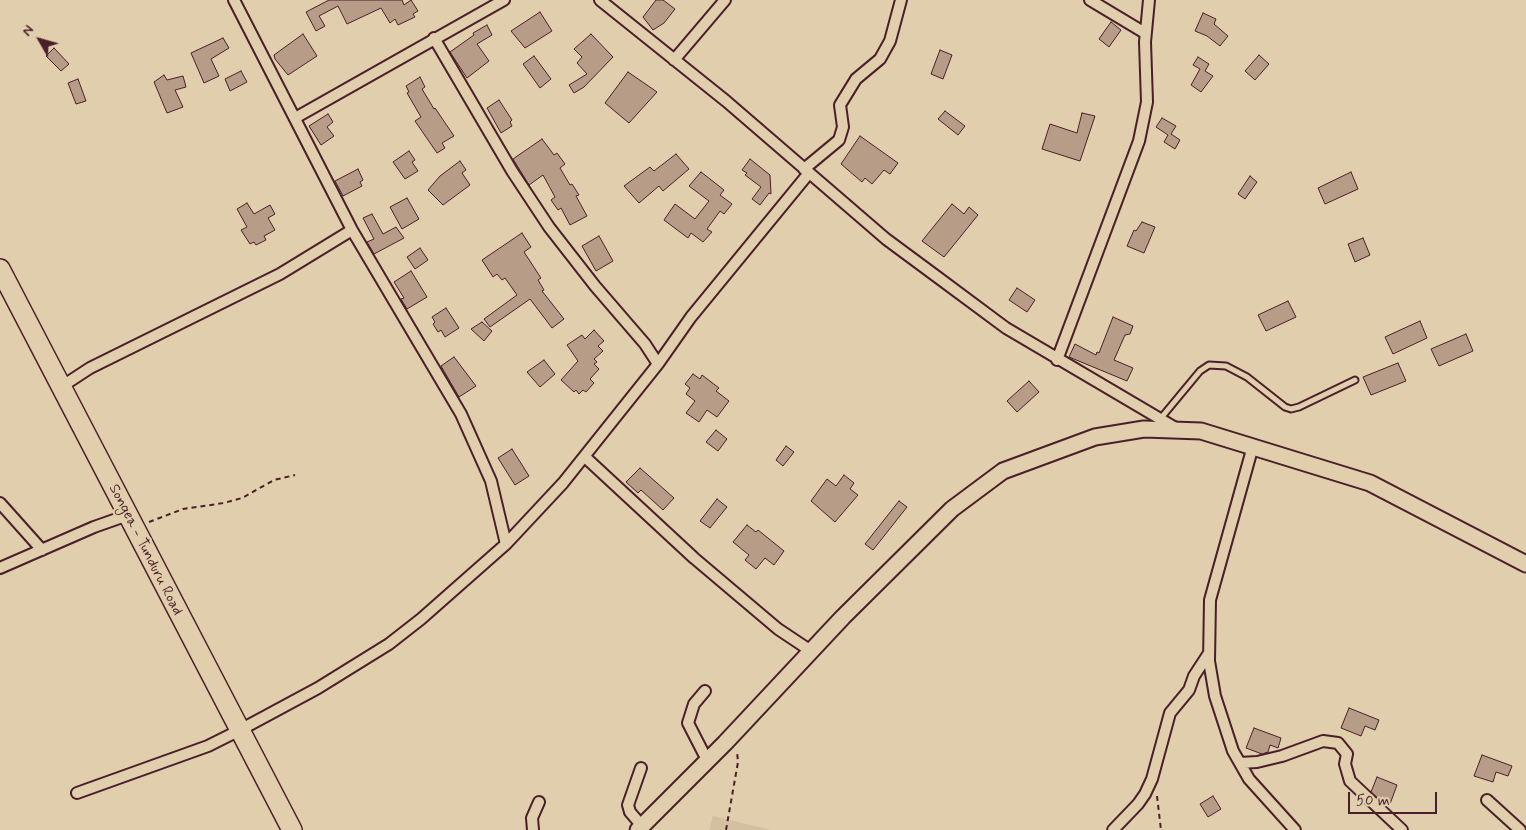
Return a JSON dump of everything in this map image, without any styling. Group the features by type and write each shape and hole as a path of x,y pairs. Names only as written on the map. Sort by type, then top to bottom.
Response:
{"highway":[{"name":"Songea - Tunduru Road","path":"0,269 213,682 292,830"}],"street":[{"path":"234,0 352,230 461,414 491,481 506,544"},
{"path":"294,118 504,0"},
{"path":"600,0 886,239 1006,328 1056,360 1161,418 1179,430"},
{"path":"674,60 725,0"},
{"path":"77,793 208,746 318,688 389,644 506,544 544,505 585,456 806,171 839,140 843,126 840,105 856,79 880,59 890,41 901,0"},
{"path":"1090,0 1145,33"},
{"path":"1056,360 1139,141 1147,102 1145,33 1149,0"},
{"path":"434,38 512,171 549,227 595,286 645,344 658,364"},
{"path":"60,387 90,368 280,274 352,230"},
{"path":"641,768 628,805 640,828 733,734 811,651 952,509 1003,471 1022,462 1095,437 1144,429 1201,431 1253,446 1370,483 1526,564"},
{"path":"1253,446 1210,600 1209,653 1218,706 1233,751 1249,778 1295,830"},
{"path":"585,456 694,558 778,629 811,651"},
{"path":"0,503 42,550"},
{"path":"0,568 94,527 131,522"},
{"path":"1113,830 1138,804 1152,779 1170,713 1189,690 1194,676 1209,653"},
{"path":"705,691 694,704 688,723 707,760"},
{"path":"1240,763 1257,762 1282,756 1323,741 1338,743 1347,754 1345,764 1350,781 1402,830"},
{"path":"1487,800 1520,830"},
{"path":"533,830 532,818 539,802"}],"lane":[{"path":"1161,418 1200,371 1210,365 1226,366 1247,377 1285,407 1291,409 1355,380"}],"path":[{"path":"131,522 177,511 224,504 242,498 274,480 295,475"},
{"path":"726,830 738,762 733,734"},
{"path":"1152,779 1159,803 1161,830"}],"shaded area":[{"path":"713,816 771,830 709,830"}],"building":[{"path":"329,0 402,0 404,5 411,0 418,11 413,14 415,17 398,25 395,19 390,23 381,8 347,24 338,6 319,16 325,26 316,31 306,12"},
{"path":"656,0 663,0 675,9 664,23 653,30 643,17"},
{"path":"540,12 552,31 525,48 511,31"},
{"path":"1203,13 1216,19 1214,24 1228,36 1220,46 1207,36 1195,31"},
{"path":"1111,22 1121,30 1109,47 1099,39"},
{"path":"487,25 492,35 477,44 489,61 467,78 450,52 474,35 473,33"},
{"path":"303,34 317,56 288,75 274,55"},
{"path":"591,34 613,57 584,87 574,93 569,85 587,74 577,63 582,57 574,49"},
{"path":"223,38 229,48 211,59 219,76 204,83 191,53"},
{"path":"54,48 69,64 61,71 46,56"},
{"path":"940,50 952,55 943,79 931,74"},
{"path":"1259,55 1269,64 1255,80 1245,71"},
{"path":"534,56 551,79 540,88 523,64"},
{"path":"1198,57 1209,64 1205,71 1213,76 1201,92 1191,85 1200,69 1193,65"},
{"path":"241,71 247,82 230,91 225,79"},
{"path":"628,72 657,92 629,123 605,103"},
{"path":"164,75 167,80 183,76 186,87 175,90 183,107 167,113 154,82"},
{"path":"420,77 425,87 422,89 454,136 442,143 445,148 437,153 415,121 421,117 407,93 409,92 406,86"},
{"path":"78,79 86,101 76,104 68,83"},
{"path":"499,100 512,120 510,122 512,126 501,133 487,108"},
{"path":"945,111 965,126 958,135 938,119"},
{"path":"1082,113 1095,116 1080,161 1042,149 1050,124 1077,133"},
{"path":"328,114 333,122 327,127 334,136 321,145 309,126"},
{"path":"1162,118 1176,126 1171,134 1180,140 1175,149 1164,142 1168,135 1156,127"},
{"path":"860,136 898,163 890,174 884,170 872,184 865,178 862,182 841,164"},
{"path":"542,139 554,155 557,153 565,164 560,168 570,185 572,184 579,195 576,196 587,216 570,225 561,208 558,210 551,200 555,197 543,175 529,185 513,159"},
{"path":"409,151 415,160 412,162 418,171 405,179 393,162"},
{"path":"676,154 689,169 663,191 659,186 639,203 624,186 650,167 654,171"},
{"path":"750,159 770,175 771,194 769,193 760,205 752,199 761,187 745,175 747,173 742,170"},
{"path":"460,161 466,170 462,173 470,185 443,205 428,190 440,176"},
{"path":"358,169 363,180 360,182 362,186 343,196 335,181"},
{"path":"701,172 724,190 720,195 732,204 724,214 720,211 707,229 712,232 703,242 691,233 688,238 664,220 675,204 695,219 709,201 689,186"},
{"path":"1351,172 1358,189 1325,204 1318,188"},
{"path":"1250,176 1257,182 1245,199 1238,194"},
{"path":"407,198 419,219 402,229 390,207"},
{"path":"247,203 254,214 270,205 275,214 268,218 275,230 264,236 266,240 256,245 254,242 250,244 241,230 247,227 237,209"},
{"path":"952,204 964,214 969,207 978,215 944,257 922,241"},
{"path":"372,214 383,234 396,227 404,238 374,254 367,242 374,239 363,218"},
{"path":"1142,222 1155,227 1144,253 1127,246 1134,230 1136,231"},
{"path":"522,233 531,247 524,252 541,278 538,280 544,290 542,291 564,319 552,328 530,299 490,327 484,319 517,295 505,278 502,280 497,274 493,277 482,260"},
{"path":"599,236 613,261 596,271 582,246"},
{"path":"1363,238 1370,255 1355,262 1348,244"},
{"path":"420,248 428,260 415,269 407,257"},
{"path":"411,271 427,297 407,309 401,299 404,298 394,282"},
{"path":"1017,288 1035,300 1027,312 1009,300"},
{"path":"1288,301 1296,317 1266,331 1258,315"},
{"path":"446,308 459,328 445,337 441,330 438,332 433,324 435,322 432,317"},
{"path":"1113,317 1133,326 1130,334 1125,335 1114,360 1133,368 1127,381 1069,357 1075,344 1096,355 1097,352 1099,353"},
{"path":"1420,321 1427,338 1393,354 1385,337"},
{"path":"482,322 492,331 484,341 471,329"},
{"path":"594,330 604,341 598,346 603,351 594,359 597,362 594,364 599,369 590,379 594,383 586,392 583,390 579,394 561,380 578,361 567,345 582,335 585,339"},
{"path":"1466,334 1473,351 1439,366 1431,349"},
{"path":"454,357 476,386 459,397 441,366"},
{"path":"544,360 555,374 540,387 527,372"},
{"path":"1398,363 1406,381 1371,395 1363,377"},
{"path":"693,374 700,379 702,375 719,388 716,391 729,401 717,417 707,410 699,422 686,413 695,401 686,394 690,388 685,384"},
{"path":"1029,381 1039,392 1017,412 1007,401"},
{"path":"716,430 727,439 718,451 706,442"},
{"path":"786,446 794,452 783,466 776,460"},
{"path":"512,449 529,476 515,485 498,458"},
{"path":"640,468 674,498 663,510 641,490 638,493 626,482"},
{"path":"844,475 854,483 850,489 858,495 835,522 811,501 827,479 836,486"},
{"path":"717,499 727,507 710,528 700,521"},
{"path":"899,501 907,507 873,550 865,544"},
{"path":"747,525 756,532 758,530 784,551 774,565 765,558 756,569 745,560 749,555 733,542"},
{"path":"1349,708 1379,720 1375,730 1365,726 1361,736 1341,728"},
{"path":"1254,728 1281,738 1278,748 1270,745 1268,752 1262,754 1246,748"},
{"path":"1482,755 1512,766 1508,776 1496,772 1493,782 1474,776"},
{"path":"1377,777 1397,785 1390,804 1381,801 1371,792"},
{"path":"1213,796 1221,809 1208,817 1200,804"}]}
